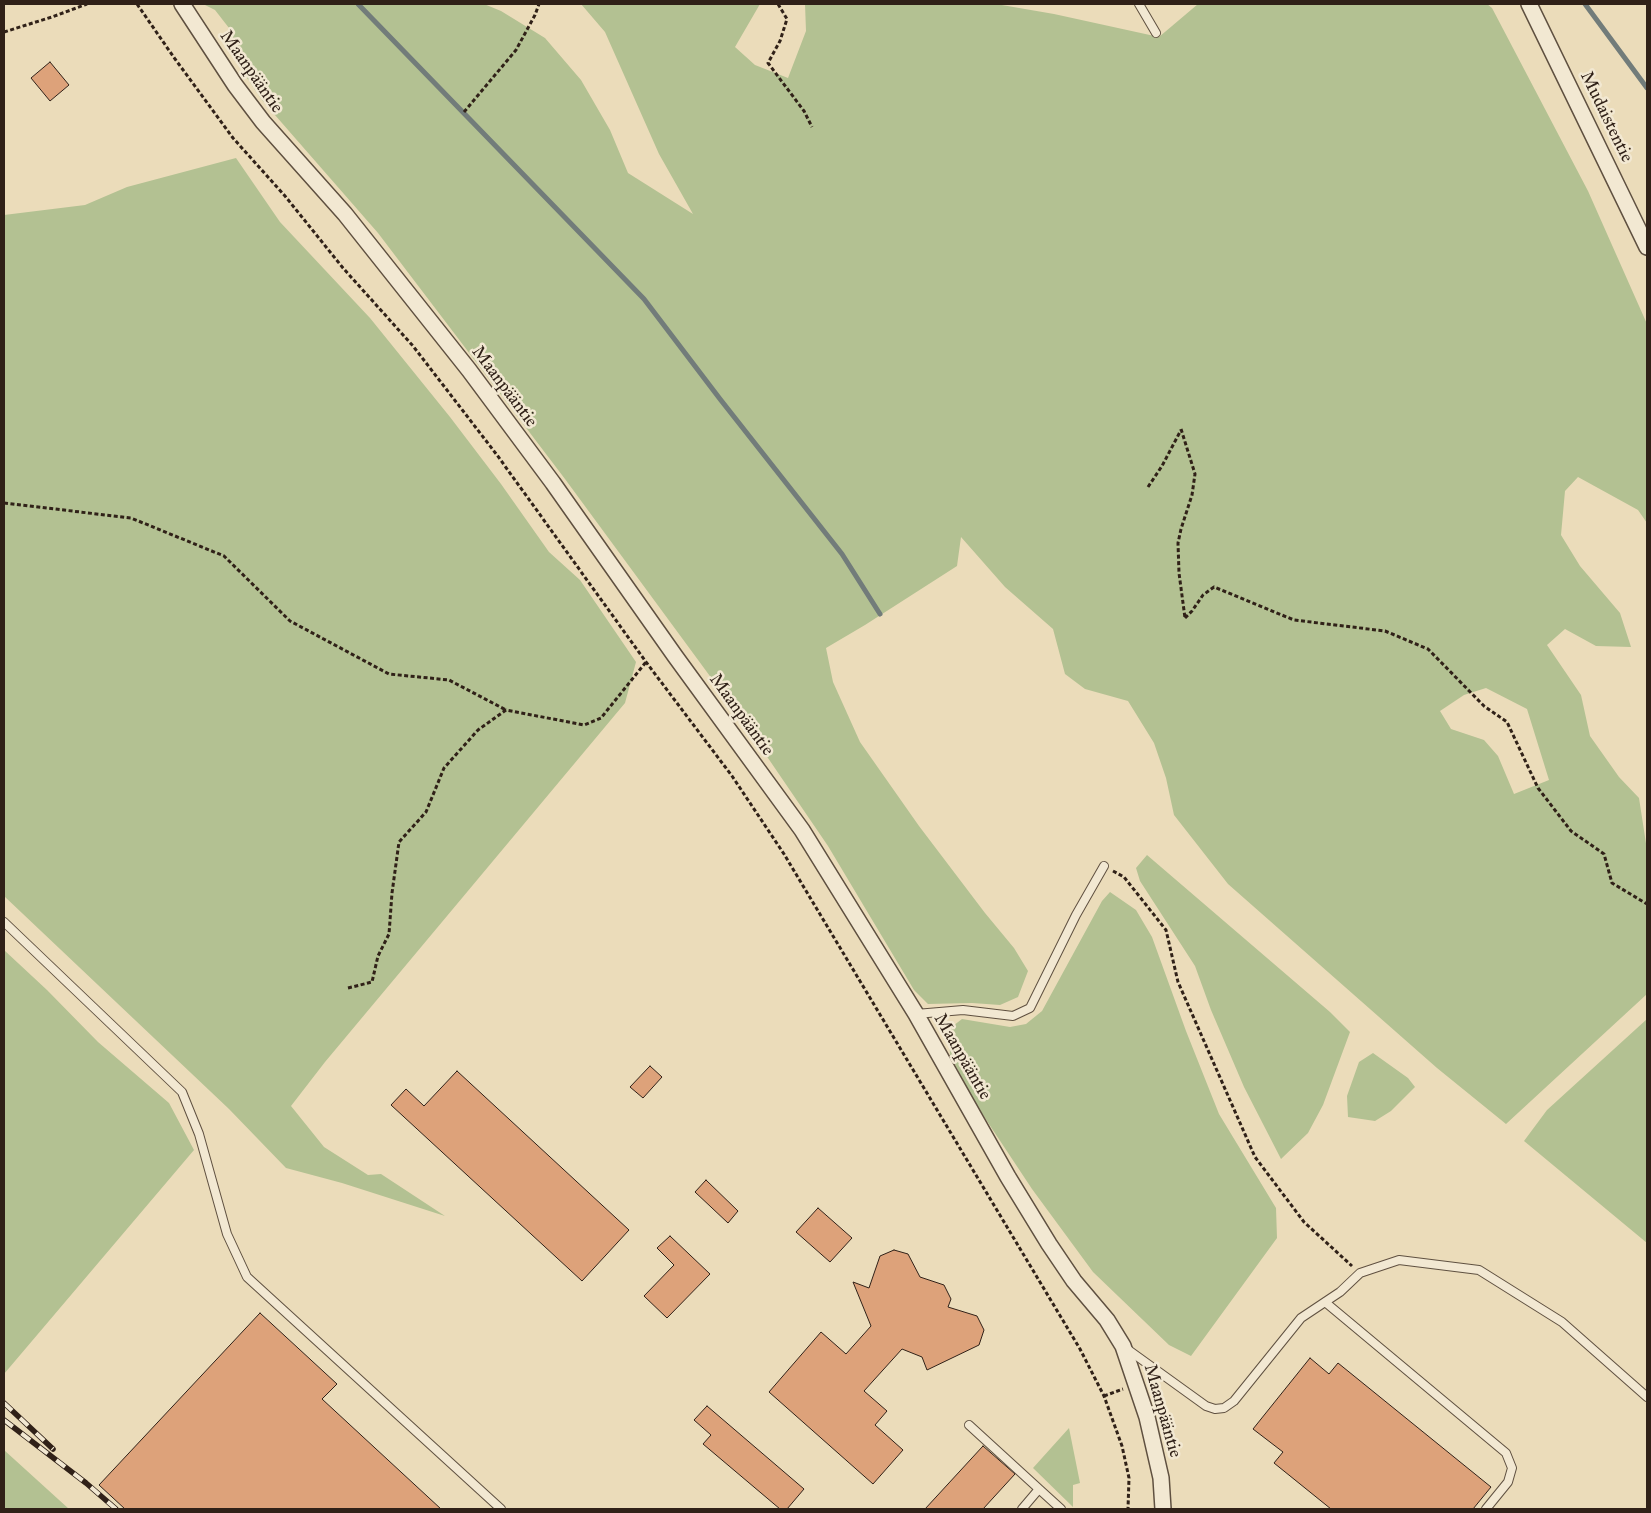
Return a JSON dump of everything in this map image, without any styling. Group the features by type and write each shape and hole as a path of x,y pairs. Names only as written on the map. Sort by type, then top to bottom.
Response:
{"street":[{"name":"Maanpääntie","path":"182,4 235,85 262,122 345,214 469,370 553,483 675,656 802,830 916,1014 1008,1177 1049,1244 1074,1281 1107,1320 1123,1346 1142,1400 1155,1448 1161,1478 1163,1509"},
{"name":"Mudaistentie","path":"1529,4 1647,247"}],"lane":[{"path":"1139,4 1156,33"},
{"path":"916,1014 963,1010 1014,1016 1030,1008 1076,915 1104,866"},
{"path":"4,922 182,1092 199,1134 227,1234 246,1277 501,1509"},
{"path":"1123,1346 1206,1406 1214,1409 1224,1408 1234,1401 1301,1318 1340,1292 1360,1273 1400,1260 1480,1270 1562,1322 1647,1397"},
{"path":"1325,1302 1506,1453 1512,1468 1508,1482 1486,1509"},
{"path":"969,1425 1061,1509"},
{"path":"1022,1509 1039,1489"}],"path":[{"path":"4,32 87,4"},
{"path":"137,4 233,138 285,196 343,268 413,346 497,455 646,662 732,776 784,854 1080,1350 1104,1396 1122,1446 1129,1478 1128,1509"},
{"path":"464,112 516,50 539,4"},
{"path":"778,4 787,19 780,41 768,63 804,111 812,127"},
{"path":"1148,487 1162,466 1181,429 1195,474 1192,495 1178,543 1179,573 1185,618 1203,595 1214,587 1294,620 1385,631 1428,650 1484,706 1507,722 1538,788 1572,831 1604,854 1612,883 1647,904"},
{"path":"4,503 131,518 224,556 290,621 389,674 448,680 506,710 584,725 601,718 646,662"},
{"path":"348,988 372,982 378,956 389,934 399,842 426,812 444,768 478,730 506,710"},
{"path":"1104,866 1124,877 1166,930 1178,982 1255,1157 1304,1222 1360,1273"}],"green space":[{"path":"203,4 484,4 501,11 545,38 581,80 610,130 628,173 693,214 659,154 605,32 581,4 760,4 735,47 755,65 788,78 806,31 805,4 996,4 1054,14 1159,37 1198,4 1487,4 1492,8 1588,191 1647,324 1647,523 1638,510 1578,477 1565,491 1561,535 1580,566 1620,613 1631,647 1596,646 1565,629 1547,645 1581,695 1590,736 1619,777 1639,798 1647,850 1647,994 1506,1124 1437,1068 1228,884 1174,815 1166,778 1154,743 1128,701 1085,689 1065,674 1053,629 1005,587 961,537 957,566 826,648 833,682 860,742 919,826 1014,948 1028,971 1018,997 1000,1005 972,1003 928,1004 914,990 828,846 740,717 565,479 378,233 261,99 231,54 229,28 215,10","holes":["1486,688 1527,709 1549,780 1514,794 1498,756 1484,740 1451,729 1440,711 1464,695"]},
{"path":"236,158 280,222 370,318 450,417 501,484 549,552 580,580 636,662 625,703 325,1062 291,1106 324,1147 368,1175 381,1174 445,1216 342,1183 286,1168 229,1109 4,896 4,215 85,205 127,187"},
{"path":"1147,855 1330,1012 1350,1032 1323,1105 1308,1133 1281,1159 1244,1087 1211,1010 1195,966 1140,881 1136,868"},
{"path":"1110,892 1136,910 1152,937 1219,1114 1276,1208 1277,1238 1191,1356 1169,1345 1093,1272 1032,1189 975,1103 950,1055 949,1029 962,1019 1010,1027 1026,1024 1042,1011 1102,901"},
{"path":"4,950 98,1042 169,1103 194,1150 4,1374"},
{"path":"1647,1019 1647,1243 1524,1141 1547,1110"},
{"path":"1373,1053 1408,1078 1415,1087 1391,1111 1375,1121 1348,1117 1347,1096 1359,1062"},
{"path":"1069,1428 1080,1483 1073,1485 1073,1507 1033,1468"},
{"path":"4,1450 69,1509 4,1509"}],"building":[{"path":"50,62 69,85 50,101 31,78"},
{"path":"650,1066 662,1077 643,1098 630,1087"},
{"path":"457,1071 629,1230 582,1281 391,1105 406,1089 424,1106"},
{"path":"706,1180 738,1211 728,1223 695,1192"},
{"path":"818,1208 852,1238 830,1262 796,1232"},
{"path":"670,1236 710,1274 667,1318 644,1296 674,1265 657,1248"},
{"path":"894,1250 908,1254 920,1277 944,1285 951,1299 948,1307 977,1316 984,1330 979,1345 927,1370 922,1357 902,1349 864,1391 887,1411 875,1425 903,1450 873,1484 769,1392 821,1332 846,1354 871,1326 853,1282 869,1288 880,1256"},
{"path":"260,1313 337,1384 322,1399 441,1509 125,1509 99,1485"},
{"path":"1310,1358 1329,1374 1338,1363 1491,1487 1473,1509 1331,1509 1274,1463 1283,1452 1253,1429"},
{"path":"707,1406 804,1489 787,1509 780,1509 703,1444 711,1435 694,1420"},
{"path":"983,1446 1015,1474 983,1509 925,1509"}],"waterway":[{"path":"358,4 644,299 842,554 880,614"},
{"path":"1585,4 1647,88"}],"railway":[{"path":"4,1403 53,1449"},
{"path":"4,1420 86,1483 116,1509"}]}
